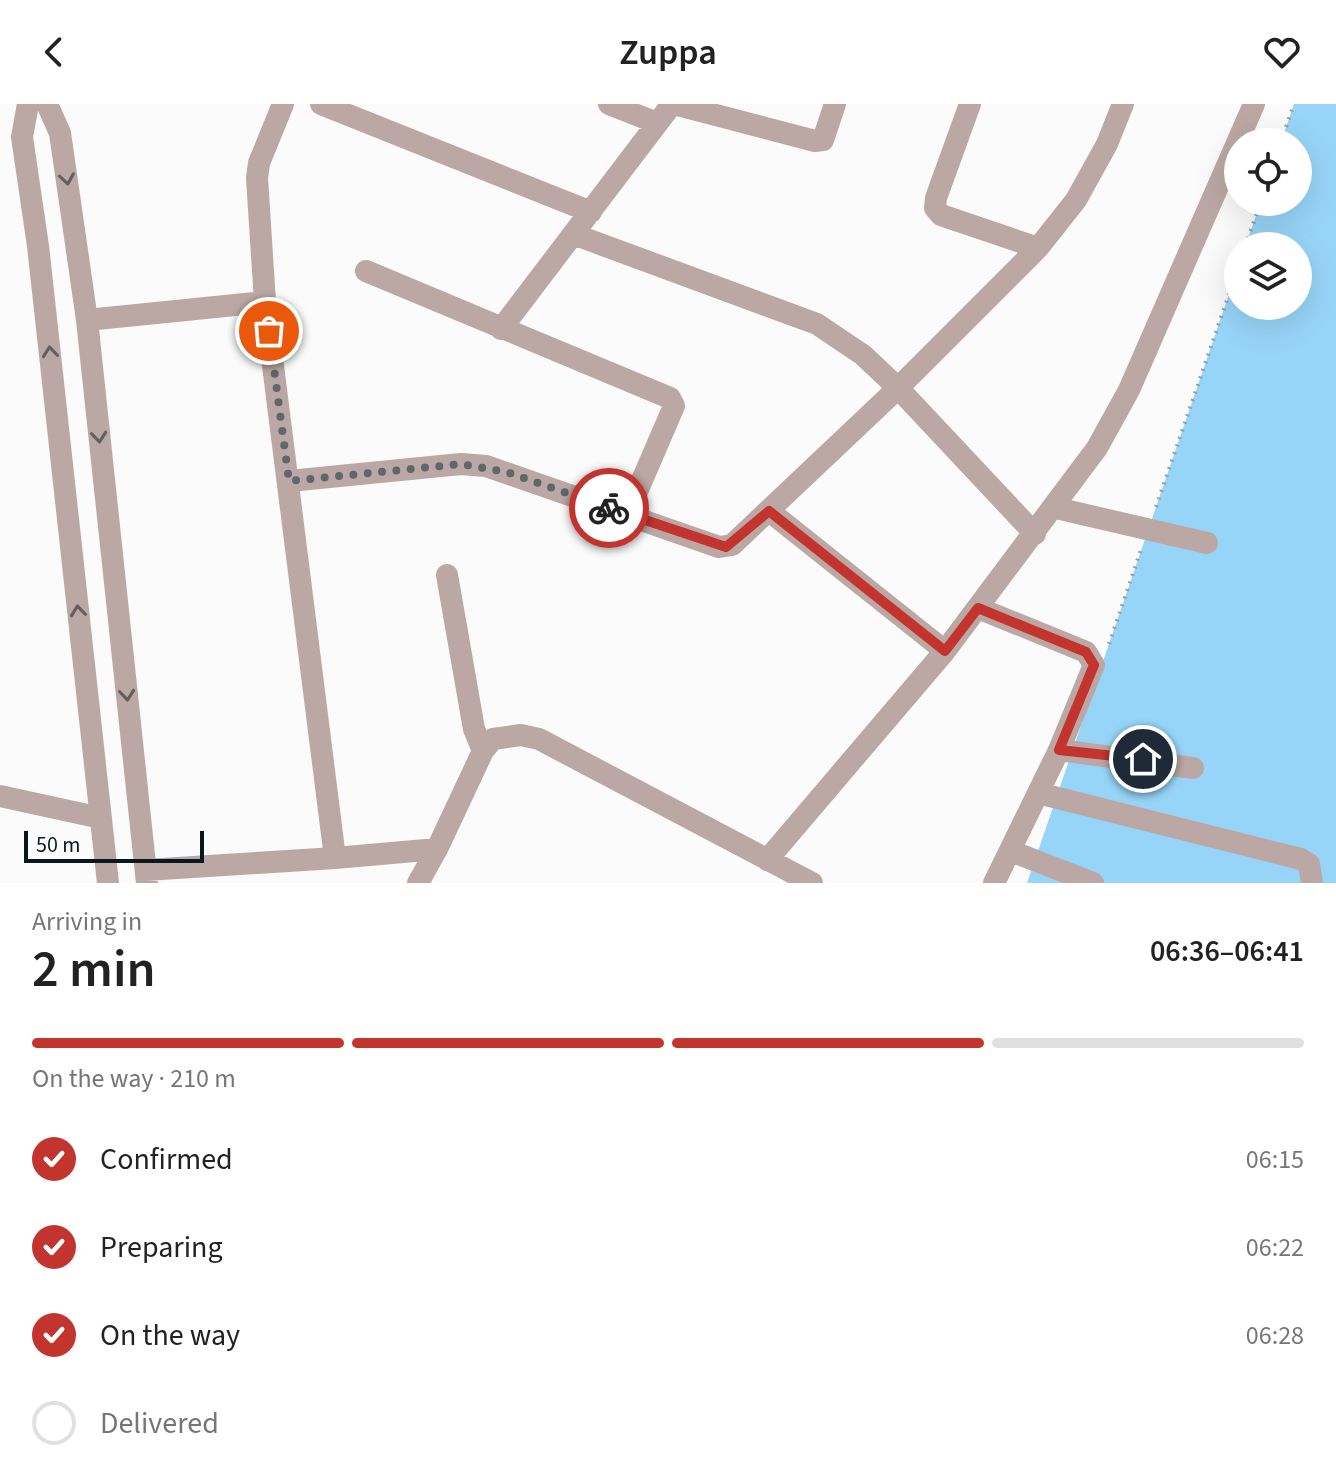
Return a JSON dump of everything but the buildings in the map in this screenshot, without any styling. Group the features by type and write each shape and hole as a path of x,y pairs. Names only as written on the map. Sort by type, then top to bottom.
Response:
{"street":[{"path":"28,104 22,137 38,246 108,883"},
{"path":"47,104 60,133 87,320 147,877 437,849"},
{"path":"283,104 259,163 257,178 265,302 335,858"},
{"path":"321,104 591,212"},
{"path":"609,104 657,123"},
{"path":"501,329 673,104 815,141 823,140 835,104"},
{"path":"970,104 935,208 941,215 1038,248"},
{"path":"289,481 450,465 486,466 726,547 769,511 898,388 1038,248 1076,200 1107,144 1123,104"},
{"path":"767,860 945,651 1056,508 1097,448 1129,390 1254,104"},
{"path":"573,234 817,324 863,355 898,388 1035,534"},
{"path":"38,246 76,240"},
{"path":"366,271 670,398 674,406 627,515"},
{"path":"87,320 265,302"},
{"path":"1056,508 1207,543"},
{"path":"769,511 945,651"},
{"path":"447,575 474,729 483,751"},
{"path":"978,608 1091,656 1094,665 1059,750 994,883"},
{"path":"418,883 483,751 493,739 521,735 539,739 812,883"},
{"path":"1059,750 1193,768"},
{"path":"1038,793 1301,859 1309,864 1312,883"},
{"path":"0,796 101,818"},
{"path":"1011,851 1093,883"}],"path":[{"path":"1286,128 1294,104"},
{"path":"1156,508 1224,309"},
{"path":"1104,658 1145,538"}],"shaded area":[{"path":"1294,104 1336,104 1336,883 1027,883 1224,309 1224,320 1312,320 1312,232 1250,232 1256,216 1312,216 1312,128 1286,128"}],"way so far":[{"path":"269,331 289,481 461,464 486,466 609,508"}],"route":[{"path":"609,508 719,547 732,545 769,511 945,651 978,608 1086,652 1094,665 1059,750 1143,759"}]}
